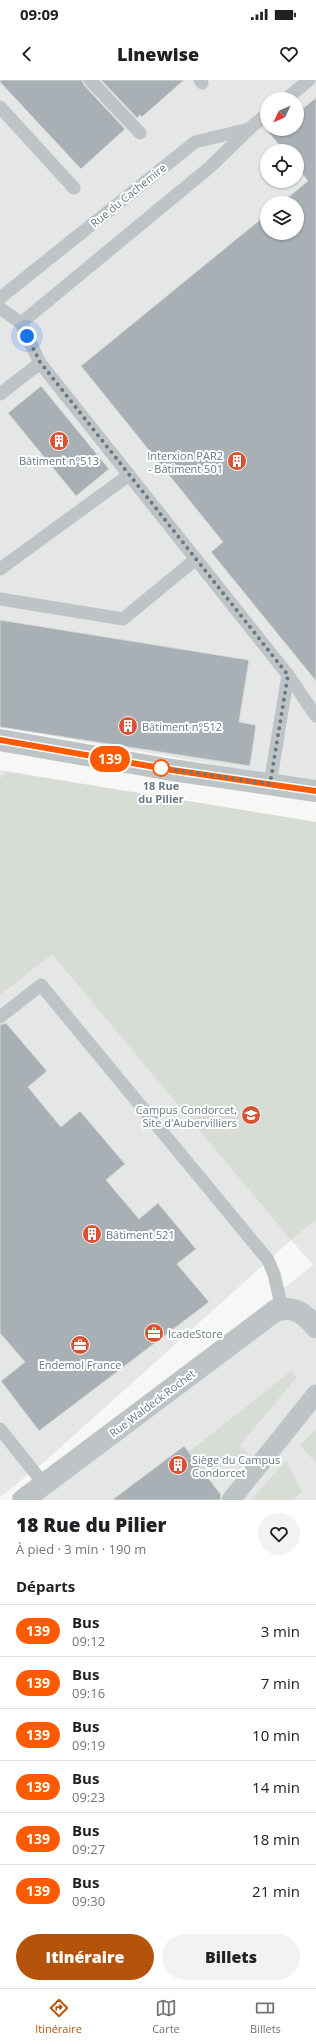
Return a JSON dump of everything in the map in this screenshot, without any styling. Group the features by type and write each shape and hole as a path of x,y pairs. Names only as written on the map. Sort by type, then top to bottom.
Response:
{"street":[{"path":"0,740 316,792"},
{"path":"282,1309 291,1309 300,1312 316,1327"},
{"name":"Rue Waldeck Rochet","path":"23,1500 274,1311 282,1309"},
{"path":"231,1500 316,1394"}],"lane":[{"path":"90,80 140,133"},
{"path":"294,92 309,80"},
{"path":"0,106 74,188"},
{"name":"Rue du Cachemire","path":"0,298 195,142 249,129 260,120"},
{"path":"21,323 210,167 249,129"},
{"path":"0,308 21,323 40,362 288,675 316,716"},
{"path":"0,394 40,362"},
{"path":"0,569 129,475"},
{"path":"0,600 123,619 196,559"},
{"path":"270,784 288,675"},
{"path":"0,1017 41,985 268,1260 274,1274 282,1309"},
{"path":"0,1429 44,1484"}],"shaded area":[{"path":"0,80 316,80 316,783 0,726"},
{"path":"0,770 316,822 316,1500 24,1500 313,1265 291,1240 43,1463 0,1497"},
{"name":"Campus Condorcet, Site d'Aubervilliers","path":"8,772 316,822 316,1219 291,1240 52,954 0,995 0,778"},
{"path":"291,1371 297,1377 240,1445 248,1453 237,1466 228,1458 208,1478 189,1452"},
{"path":"316,1429 316,1463 300,1445"},
{"path":"286,1460 302,1492 293,1500 251,1500"}],"building":[{"path":"0,80 82,80 84,85 125,129 81,169 0,82"},
{"path":"101,80 184,80 142,117 140,115 137,118"},
{"name":"Interxion PAR2 - Bâtiment 501","path":"316,98 316,681 211,552 223,542 81,366 260,220 260,240 304,240 304,196 290,196 299,188 304,188 304,184 308,181 304,176 304,144 278,144 272,136 304,136 304,107"},
{"name":"Bâtiment n°513","path":"41,386 109,469 76,496 8,413"},
{"path":"0,620 249,660 239,722 256,725 250,766 0,727"},
{"name":"Bâtiment 521","path":"6,1023 47,1071 28,1087 61,1127 80,1111 125,1164 106,1180 139,1219 158,1203 196,1249 177,1264 209,1302 39,1431 1,1381 25,1362 0,1333 0,1025"},
{"name":"Siège du Campus Condorcet","path":"184,1446 221,1495 220,1500 112,1500"}],"bus line":[{"name":"139","path":"0,740 172,770 239,778 316,791"}],"place":[{"name":"Bâtiment n°513","path":"59,441"},
{"name":"Interxion PAR2 - Bâtiment 501","path":"237,461"},
{"name":"Bâtiment n°512","path":"128,726"},
{"name":"18 Rue du Pilier","path":"161,768"},
{"name":"Campus Condorcet, Site d'Aubervilliers","path":"251,1115"},
{"name":"Bâtiment 521","path":"92,1234"},
{"name":"IcadeStore","path":"154,1333"},
{"name":"Endemol France","path":"80,1345"},
{"name":"Siège du Campus Condorcet","path":"178,1465"}],"route":[{"path":"27,336 40,362 288,675 270,784 239,778 157,767 161,768"}]}
